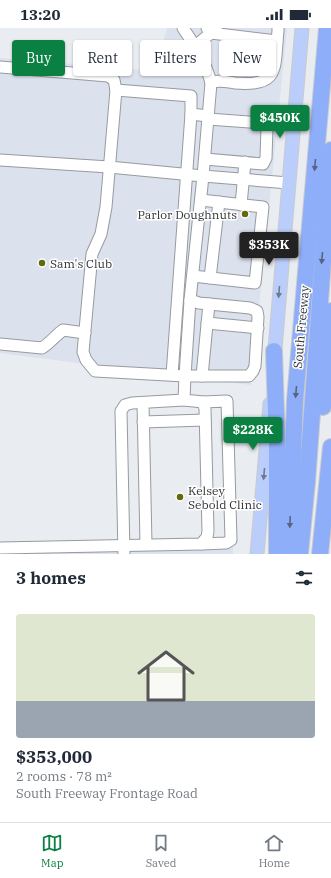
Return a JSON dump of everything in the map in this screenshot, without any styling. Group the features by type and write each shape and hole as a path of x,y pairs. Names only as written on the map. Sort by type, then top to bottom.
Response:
{"highway":[{"name":"South Freeway","path":"289,554 295,400 327,28"},
{"path":"310,554 325,313 331,150"},
{"path":"300,554 325,313"},
{"path":"274,351 277,443 277,554"},
{"path":"320,554 331,447"}],"main road":[{"path":"257,554 302,28"}],"lane":[{"path":"183,28 191,40"},
{"path":"211,83 216,81 244,84 262,83 271,77 275,68 278,28"},
{"path":"201,40 212,30 277,41"},
{"path":"0,68 108,76 114,80 116,90 106,207 101,234 92,254 83,352 86,360 95,371 172,376 248,376 254,371 255,366 258,328 257,311 250,308 199,303 190,300"},
{"path":"184,400 190,300 205,159 211,83 209,76"},
{"path":"116,90 191,96 191,114 172,376"},
{"path":"191,114 263,123 267,127 266,158 263,164 205,159"},
{"path":"0,160 110,167 186,175 289,183"},
{"path":"241,205 245,162"},
{"path":"193,276 255,283 263,207 201,200"},
{"path":"210,278 219,202"},
{"path":"202,376 209,304"},
{"path":"207,323 258,328"},
{"path":"0,344 42,348 50,342 55,335 63,330 85,333"},
{"path":"0,548 124,549 146,544 226,543 230,540 227,401 203,402 184,400 125,405 121,411 124,549"},
{"path":"200,544 207,537 208,531 205,409 203,402"},
{"path":"143,403 146,544"},
{"path":"143,422 205,420"}],"shaded area":[{"path":"167,28 287,28 251,385 0,353 0,58 12,59 12,76 65,76 65,63 73,64 73,76 132,76 132,69 140,70 140,76 211,76 211,40 164,40"},
{"path":"233,545 233,554 0,554 0,553"}],"place":[{"name":"Parlor Doughnuts","path":"245,214"},
{"name":"Sam's Club","path":"42,263"},
{"name":"Kelsey Sebold Clinic","path":"180,497"}]}
